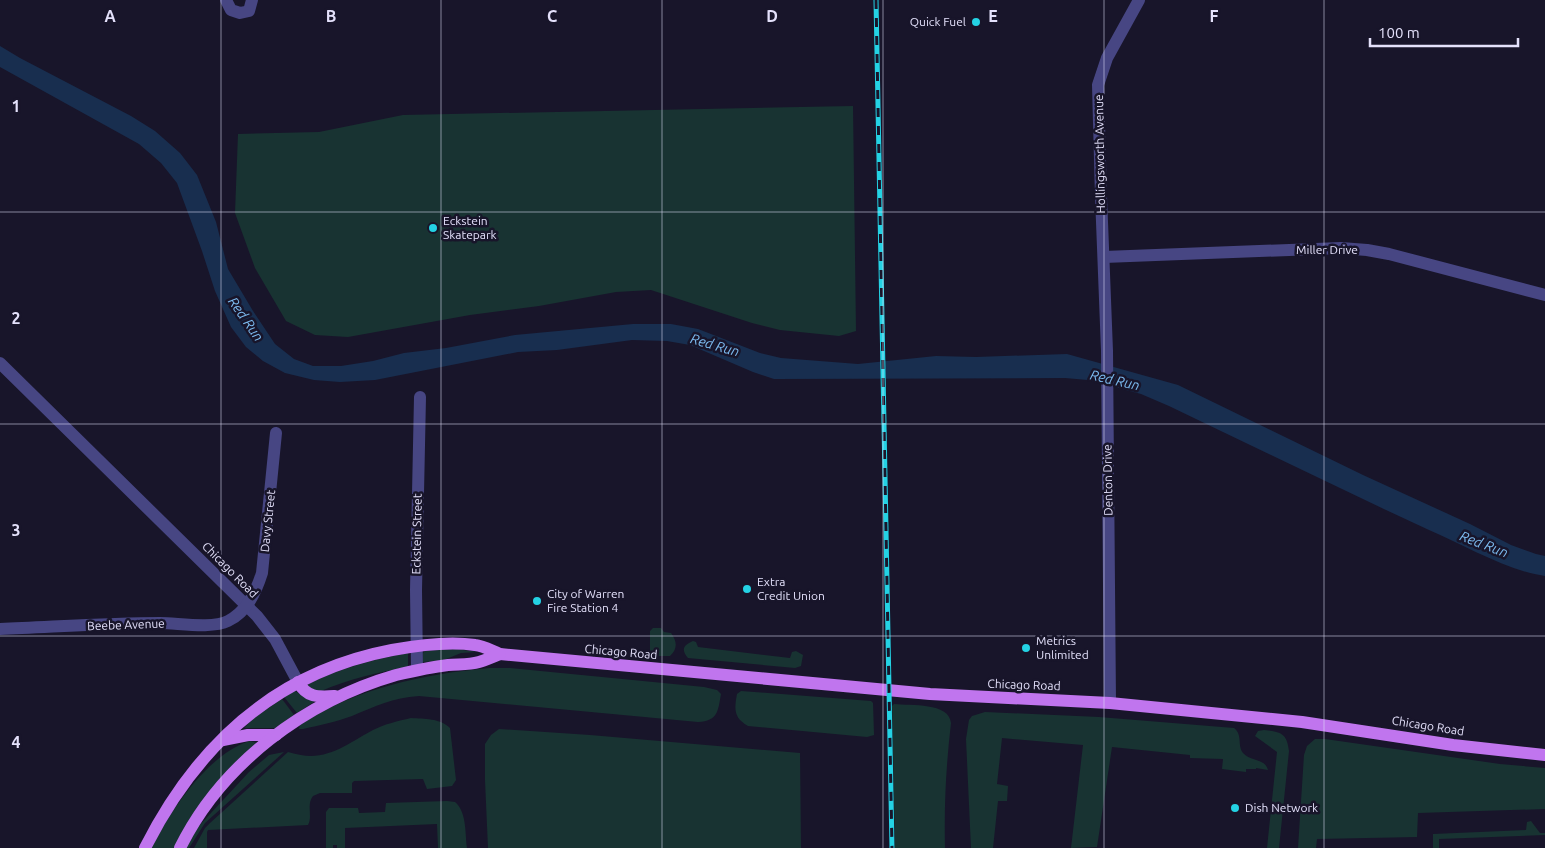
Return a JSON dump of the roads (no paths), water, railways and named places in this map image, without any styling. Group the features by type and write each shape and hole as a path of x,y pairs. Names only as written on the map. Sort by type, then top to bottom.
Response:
{"main road":[{"name":"Chicago Road","path":"298,682 334,666 359,658 417,646 444,644 477,645 500,654 930,694 1110,703 1302,722 1453,745 1545,755"},
{"name":"Chicago Road","path":"180,848 193,824 235,771 276,735 306,714 340,696 377,681 417,670 477,663 500,654"},
{"path":"145,848 177,791 198,764 250,714 298,682 308,694 323,697 340,696"},
{"path":"220,741 248,735 276,735"}],"street":[{"path":"226,0 231,10 240,13 249,11 252,0"},
{"name":"Hollingsworth Avenue","path":"1104,257 1098,85 1108,58 1139,0"},
{"name":"Miller Drive","path":"1104,257 1332,248 1367,250 1389,254 1545,295"},
{"name":"Denton Drive","path":"1104,257 1107,351 1110,703"},
{"name":"Chicago Road","path":"0,363 247,606 274,639 298,682"},
{"name":"Eckstein Street","path":"417,670 416,590 420,397"},
{"name":"Davy Street","path":"247,606 256,590 262,573 276,433"},
{"name":"Beebe Avenue","path":"0,629 159,623 211,624 227,622 247,606"}],"water":[{"name":"Red Run","path":"0,46 131,116 155,131 180,153 197,175 216,222 228,269 253,311 275,344 294,359 313,366 341,366 373,361 404,353 446,348 515,335 633,324 671,324 698,329 760,353 781,358 858,364 936,356 976,357 1067,354 1178,385 1511,545 1545,556 1545,576 1516,569 1486,557 1169,406 1141,394 1088,380 1065,378 774,379 690,345 667,341 632,340 557,350 518,352 375,380 340,382 314,380 285,373 263,361 246,347 231,327 215,291 177,183 161,163 139,144 0,67"}],"railway":[{"path":"876,0 892,848"}],"place":[{"name":"Quick Fuel","path":"976,22"},
{"name":"Eckstein Skatepark","path":"433,228"},
{"name":"Extra Credit Union","path":"747,589"},
{"name":"City of Warren Fire Station 4","path":"537,601"},
{"name":"Metrics Unlimited","path":"1026,648"},
{"name":"Dish Network","path":"1235,808"}]}
